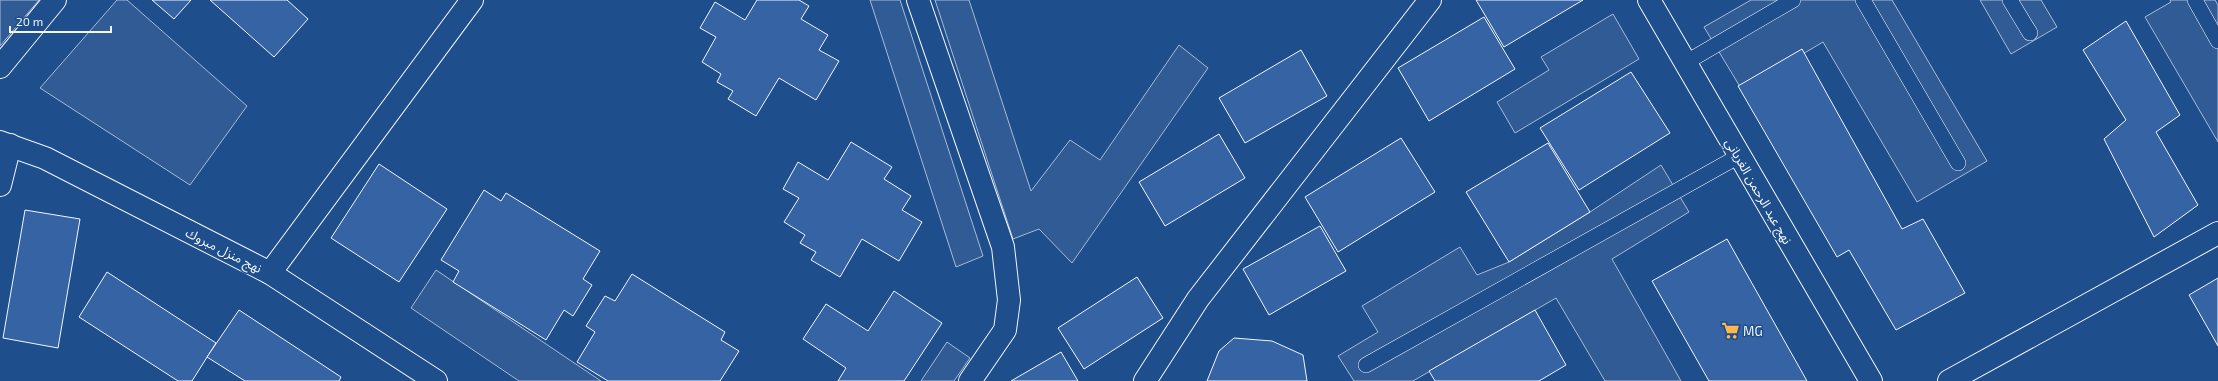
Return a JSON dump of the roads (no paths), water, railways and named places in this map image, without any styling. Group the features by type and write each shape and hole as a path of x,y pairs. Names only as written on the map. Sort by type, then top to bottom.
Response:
{"street":[{"path":"0,67 55,0"},
{"path":"270,274 472,0"},
{"path":"918,0 1003,247 1009,300 1006,330 970,381"},
{"path":"1145,381 1198,299 1430,0"},
{"name":"نهج عبد الرحمن الغرياني","path":"1649,0 1871,381"},
{"path":"0,185 5,143"},
{"name":"نهج منزل مبروك","path":"5,143 45,158 270,274 436,381"},
{"path":"1949,381 2218,233"}],"lane":[{"path":"1685,63 1793,0"},
{"path":"1863,0 1958,163"},
{"path":"2010,0 2030,33"},
{"path":"2194,0 2218,41"},
{"path":"1366,365 1739,156"}],"place":[{"name":"MG","path":"1730,331"}]}
